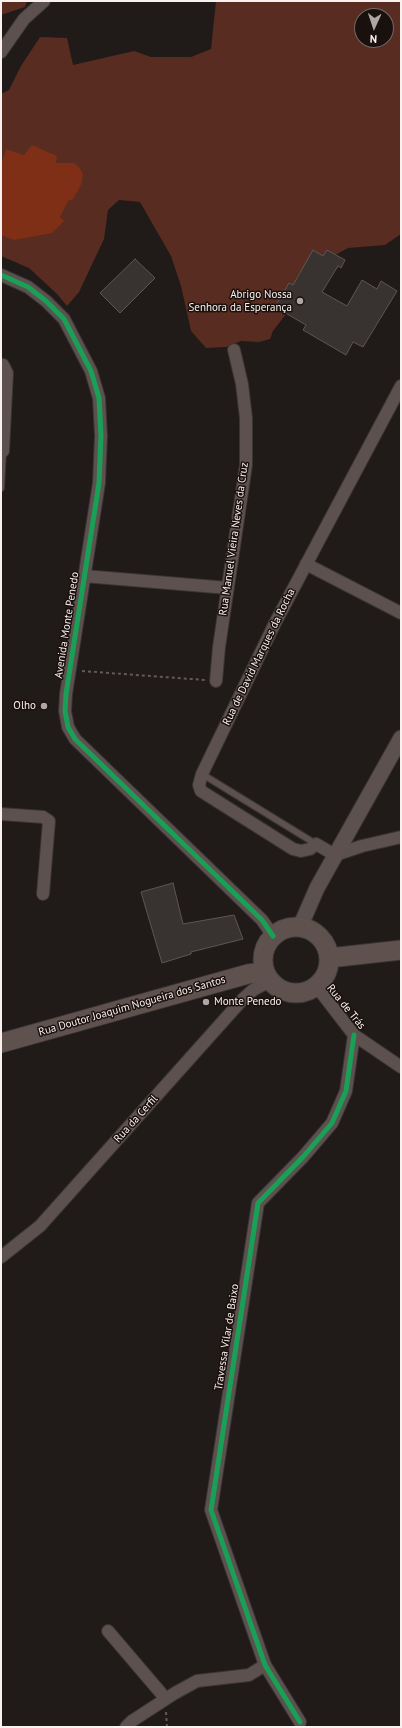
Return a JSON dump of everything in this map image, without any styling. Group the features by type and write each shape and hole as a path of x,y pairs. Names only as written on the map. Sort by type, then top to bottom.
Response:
{"main road":[{"path":"300,927 309,929 317,934 328,949 329,958 327,974 317,987 303,993 288,993 281,990 267,977 262,957 268,942 273,936 285,928 300,927"},
{"path":"329,958 401,950"},
{"name":"Rua Doutor Joaquim Nogueira dos Santos","path":"1,1043 248,974 267,977"}],"street":[{"path":"1,52 24,19 44,1"},
{"name":"Avenida Monte Penedo","path":"1,275 28,286 64,319 91,371 99,398 101,436 99,483 70,671 65,711 68,727 75,739 262,920 273,936"},
{"name":"Rua Manuel Vieira Neves da Cruz","path":"216,681 219,647 246,465 246,418 242,384 234,350"},
{"path":"1,365 3,365 7,373 4,451"},
{"name":"Rua de David Marques da Rocha","path":"316,844 310,849 301,851 293,849 201,791 199,785 202,774 275,623 401,386"},
{"path":"306,564 401,613"},
{"path":"84,576 228,588"},
{"path":"300,927 317,888 335,855 395,758 401,738"},
{"path":"1,814 43,817 49,821 43,894"},
{"path":"316,844 335,855 362,846 401,837"},
{"name":"Rua da Cerfil","path":"1,1257 40,1226 242,1000 267,977"},
{"name":"Rua de Trás","path":"317,987 354,1035 401,1067"},
{"name":"Travessa Vilar de Baixo","path":"301,1724 265,1665 211,1510 258,1203 303,1157 332,1123 346,1091 354,1035"},
{"path":"108,1631 166,1699"},
{"path":"126,1727 132,1721 197,1681 249,1675 265,1665"}],"lane":[{"path":"1,488 4,451"},
{"path":"202,774 316,844"}],"path":[{"path":"70,671 216,681"}],"shaded area":[{"path":"1,1 27,1 25,7 1,15"},
{"path":"216,1 401,1 401,234 385,245 348,248 298,275 286,314 273,331 270,339 259,342 241,341 226,347 206,348 191,331 181,286 171,256 140,202 119,200 108,210 104,239 79,292 67,306 57,294 29,268 1,256 1,94 9,90 21,66 40,37 67,38 73,65 134,51 151,57 191,57 211,49"},
{"path":"32,145 57,156 56,163 74,163 79,167 83,174 81,185 73,199 68,201 60,217 64,221 52,233 14,240 1,235 1,165 6,149 24,155"}],"building":[{"name":"Abrigo Nossa Senhora da Esperança","path":"313,250 323,256 327,250 345,260 341,268 338,266 322,292 347,306 362,280 377,289 381,281 397,291 363,347 353,342 346,355 303,330 306,325 275,307 289,283 293,285"},
{"path":"135,259 155,278 120,313 100,293"},
{"path":"173,883 183,924 234,915 243,939 191,952 191,954 162,963 141,892"}],"cycle path":[{"path":"1,275 28,287 46,301 64,319 91,371 99,398 101,436 99,483 66,694 65,711 68,727 75,739 262,920 273,936"},
{"path":"300,1722 265,1665 211,1510 258,1203 303,1157 332,1123 346,1091 354,1035"}],"place":[{"name":"Abrigo Nossa Senhora da Esperança","path":"300,301"},
{"name":"Olho","path":"44,706"},
{"name":"Monte Penedo","path":"206,1002"}]}
